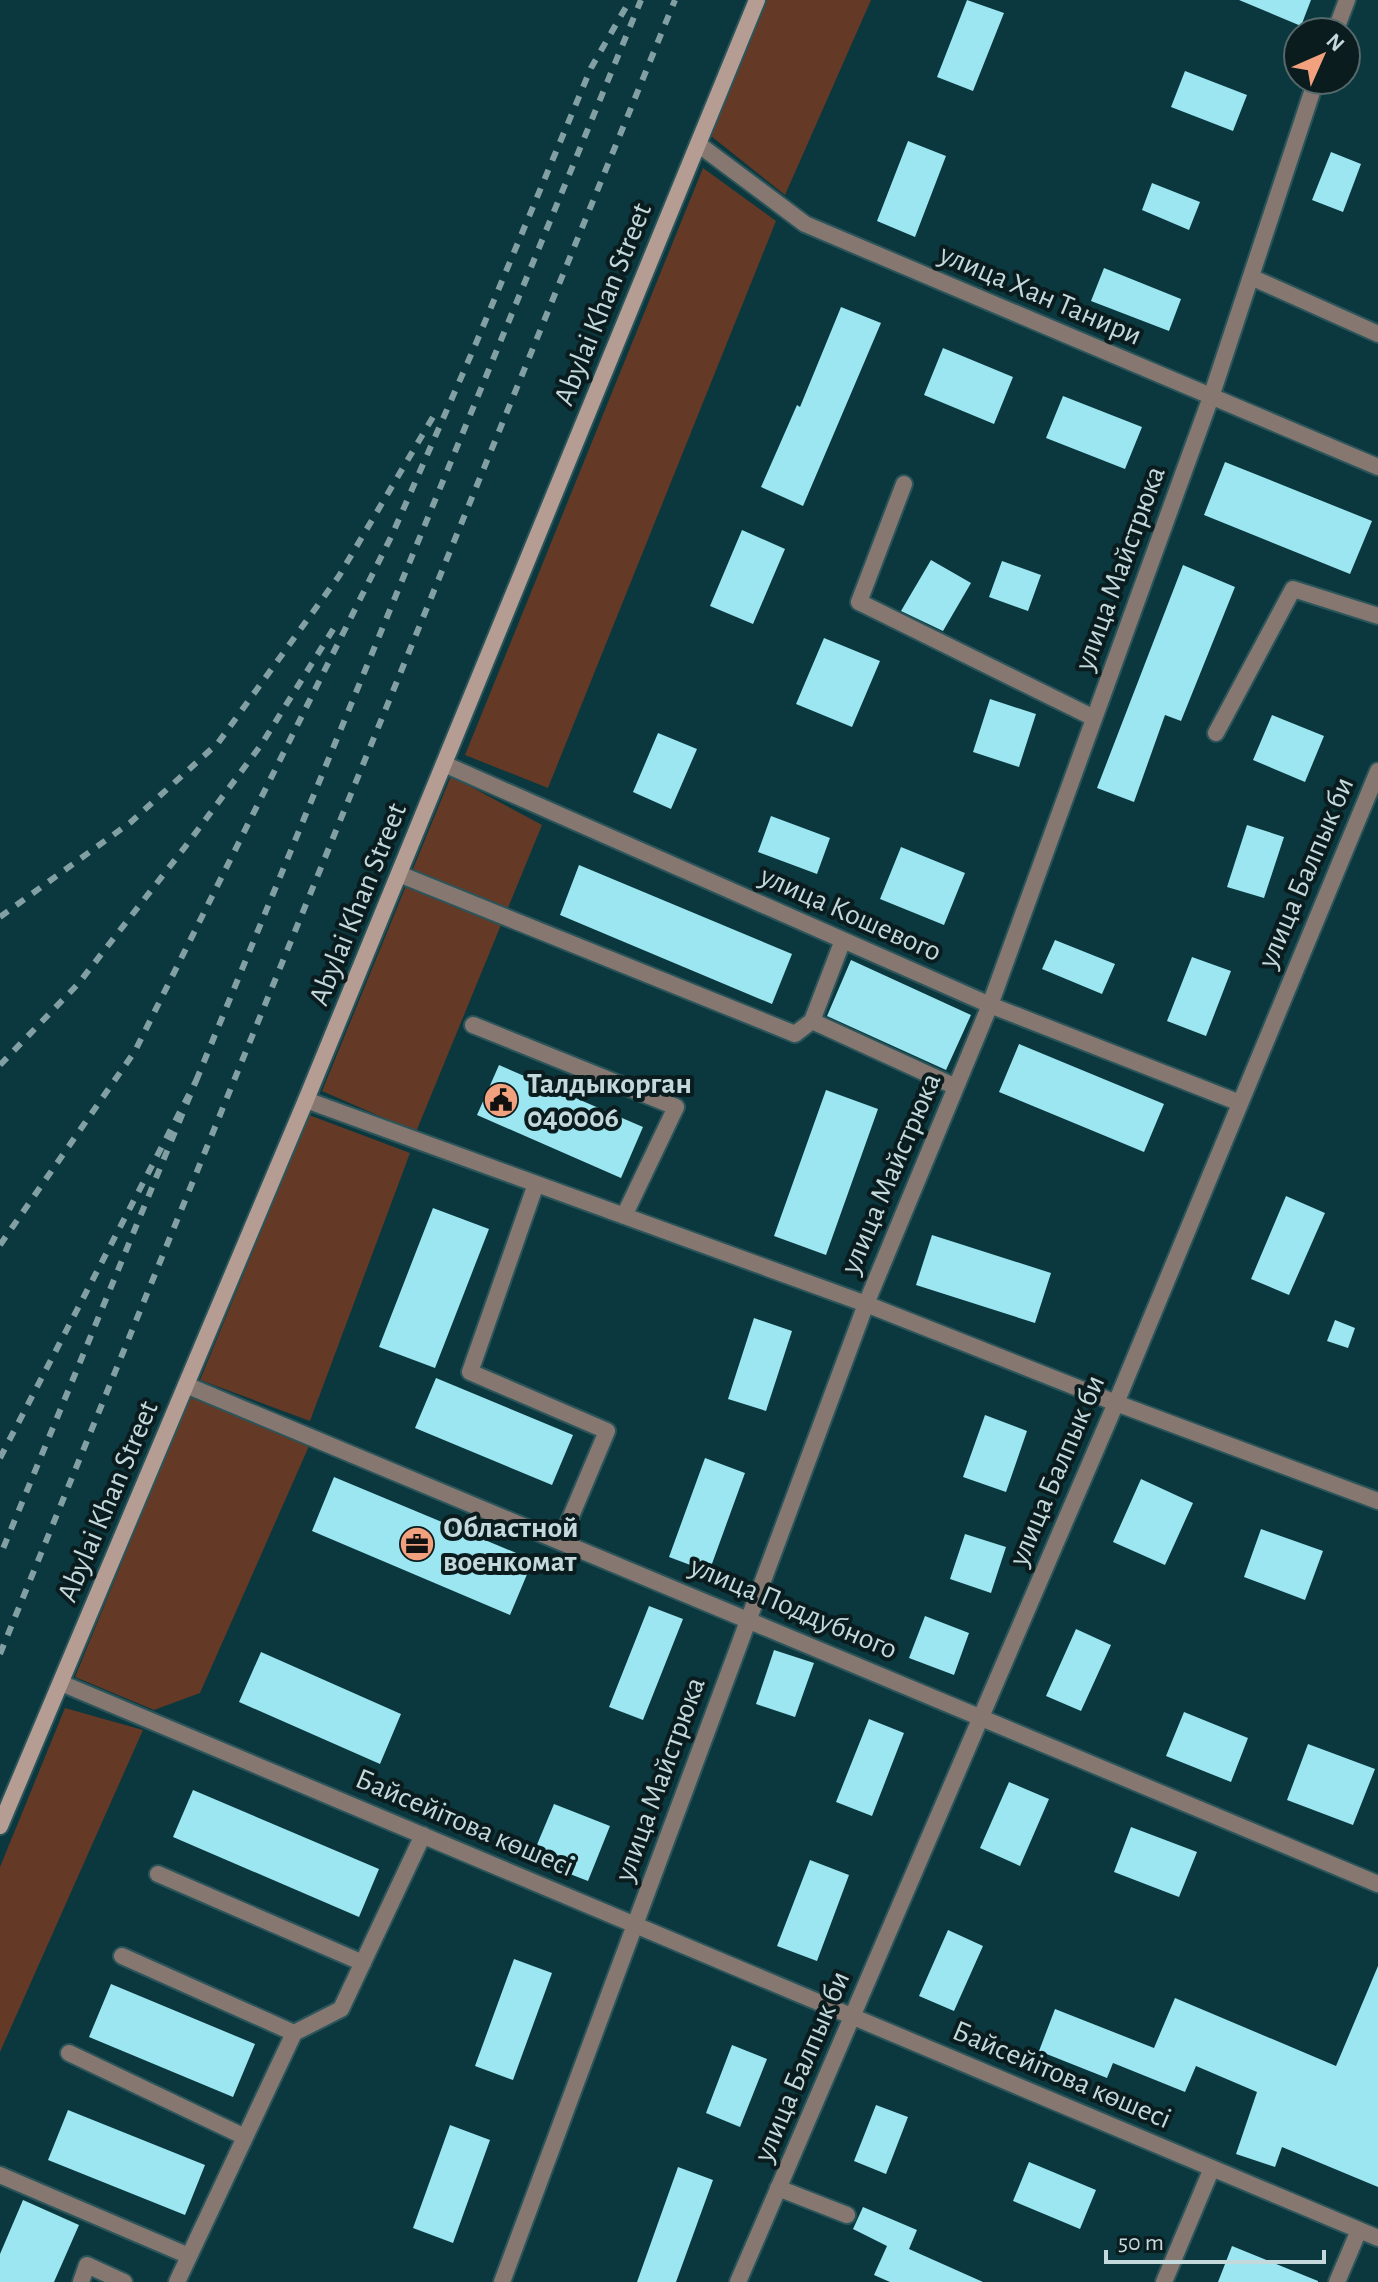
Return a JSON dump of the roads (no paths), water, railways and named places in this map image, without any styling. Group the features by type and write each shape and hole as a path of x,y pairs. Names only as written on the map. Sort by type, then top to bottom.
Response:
{"main road":[{"name":"Abylai Khan Street","path":"0,1826 306,1100 757,0"}],"street":[{"name":"улица Майстрюка","path":"502,2282 866,1304 990,1005 1211,397 1311,96"},
{"name":"улица Хан Танири","path":"698,144 805,224 1378,467"},
{"path":"1251,277 1378,334"},
{"path":"904,484 859,602 1094,718"},
{"path":"1216,733 1293,589 1378,616"},
{"name":"улица Кошевого","path":"444,764 990,1005 1240,1103"},
{"name":"улица Балпык би","path":"738,2282 1116,1403 1378,771"},
{"path":"399,874 795,1034 812,1021 843,940"},
{"path":"812,1021 956,1087"},
{"path":"473,1025 676,1107 624,1216"},
{"path":"306,1100 866,1304 1116,1403 1378,1501"},
{"path":"536,1184 470,1372 607,1431 561,1540"},
{"name":"улица Поддубного","path":"186,1385 749,1618 1378,1884"},
{"name":"Байсейітова көшесі","path":"61,1683 1378,2238"},
{"path":"177,2282 294,2033 341,2009 423,1835"},
{"path":"158,1874 363,1963"},
{"path":"122,1956 294,2033"},
{"path":"69,2053 245,2137"},
{"path":"1164,2282 1212,2168"},
{"path":"0,2175 189,2256"},
{"name":"улица Балпык би","path":"778,2188 847,2215"},
{"path":"1337,2282 1359,2230"},
{"path":"81,2282 87,2265 124,2282"}],"railway":[{"path":"0,1245 135,1051 392,535 591,68 630,0"},
{"path":"196,1081 641,0"},
{"path":"0,1654 675,0"},
{"path":"0,917 131,822 218,743 339,576 433,417"},
{"path":"0,1065 78,984 185,847 261,745 334,628"},
{"path":"0,1458 196,1081 0,1556"}],"place":[{"name":"Талдыкорган 040006","path":"501,1100"},
{"name":"Областной военкомат","path":"417,1544"}]}
